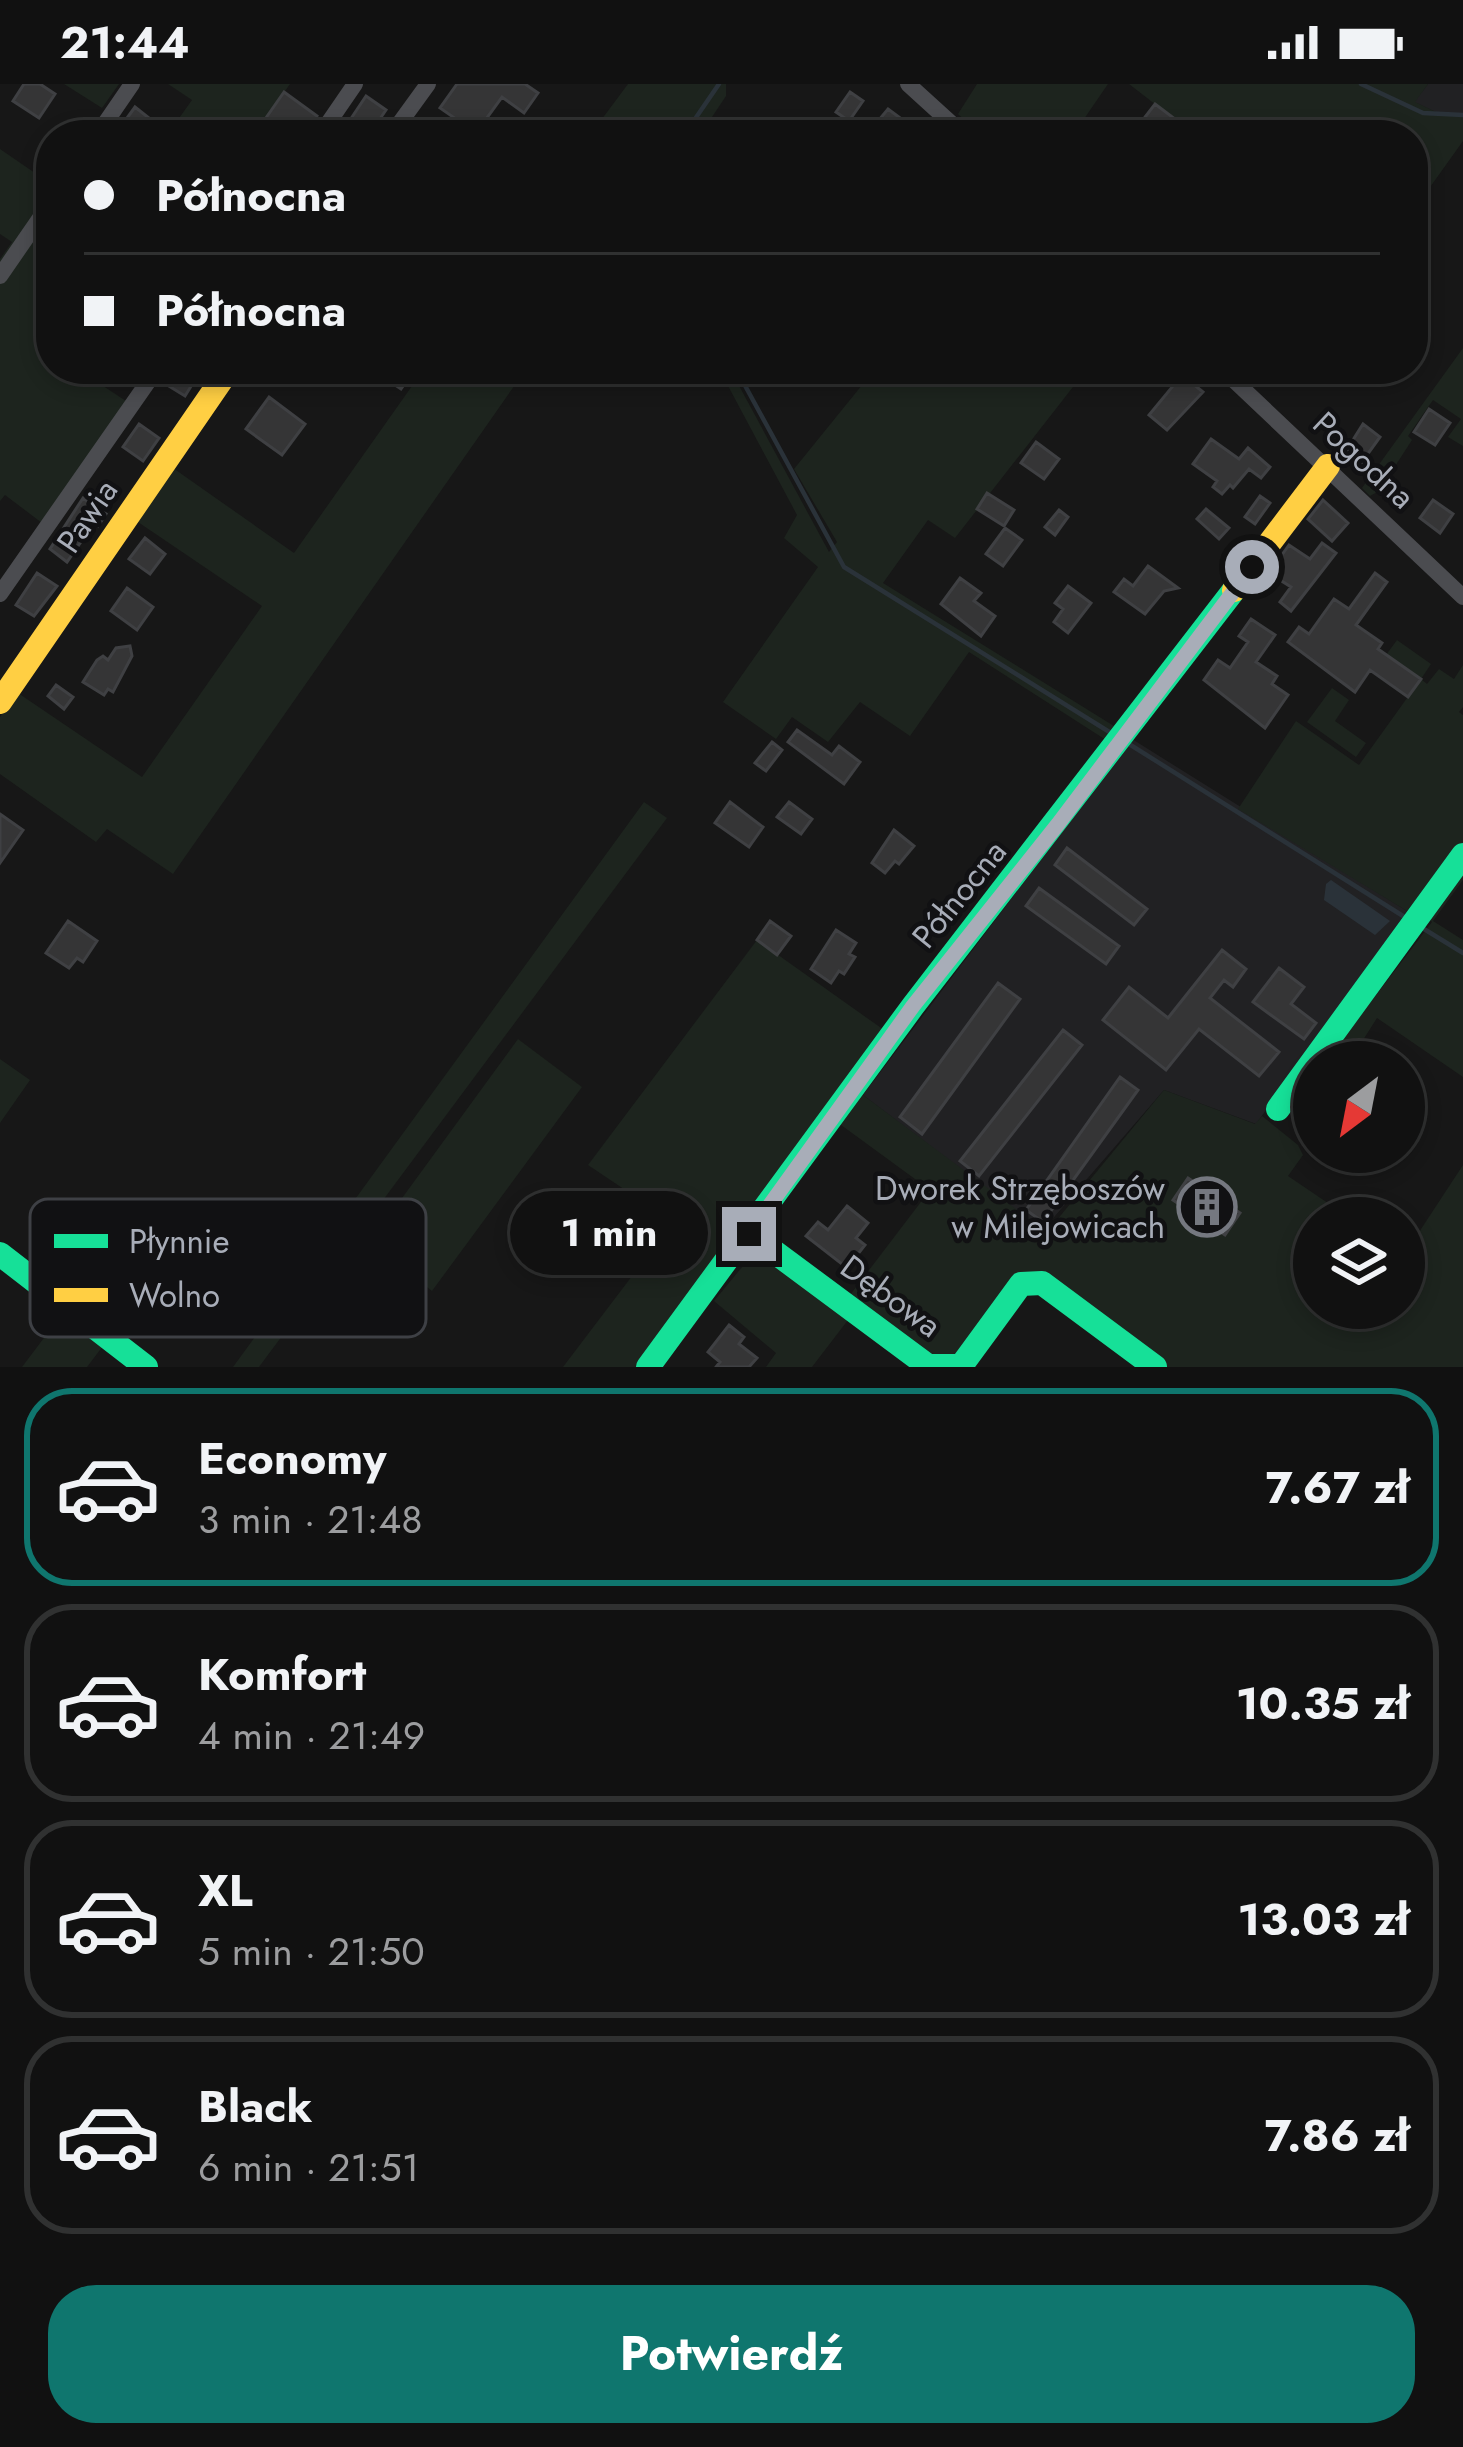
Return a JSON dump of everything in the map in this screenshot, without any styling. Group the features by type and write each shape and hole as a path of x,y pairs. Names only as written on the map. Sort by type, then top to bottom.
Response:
{"street":[{"path":"107,120 132,84"},
{"path":"330,120 355,84"},
{"path":"402,120 428,84"},
{"path":"908,84 948,120"},
{"path":"0,276 36,224"},
{"path":"0,594 147,384"},
{"name":"Pawia","path":"0,702 219,384"},
{"name":"Pogodna","path":"1238,384 1463,597"},
{"name":"Północna","path":"648,1367 913,1006 1058,824 1328,466"},
{"path":"1278,1109 1463,855"},
{"name":"Dębowa","path":"749,1234 928,1366 961,1366 1021,1284 1042,1282 1155,1367"},
{"path":"0,1254 30,1277"},
{"path":"107,1337 146,1367"}],"shaded area":[{"path":"64,84 119,84 102,108"},
{"path":"168,84 290,84 265,120 178,120 192,100"},
{"path":"628,84 726,84 726,96 710,120 601,120"},
{"path":"977,84 1108,84 1083,120 964,120 958,114"},
{"path":"1129,84 1428,84 1415,102 1438,113 1463,113 1463,141 1428,190 1428,120 1175,120"},
{"path":"1428,84 1463,84 1463,113 1438,113 1414,102"},
{"path":"0,149 36,174 36,214 0,267 12,242 0,234"},
{"path":"31,238 36,242 36,384 100,384 126,401 42,523 5,495 0,501 0,284"},
{"path":"1463,348 1463,446 1448,437 1461,419 1433,400 1379,491 1370,496 1362,488"},
{"path":"413,384 516,384 173,874 107,829 96,842 0,774 0,717 18,693 142,777 262,606 135,520 173,468 294,553"},
{"path":"727,384 738,384 829,552 837,542 794,469 863,384 1075,384 955,538 928,520 883,583 1122,731 1106,740 969,652 910,736 860,702 828,742 792,717 776,739 723,702 818,567 784,538 797,515"},
{"path":"1397,640 1431,664 1421,679 1427,684 1439,669 1454,679 1463,665 1459,712 1463,715 1463,843 1407,911 1238,809 1296,721 1359,765 1420,680 1386,655"},
{"path":"1332,688 1349,700 1335,721 1366,743 1356,757 1307,722"},
{"path":"1132,739 1407,911 1315,1041 1293,1041 1293,1072 1256,1124 1164,1090 1042,1231 863,1095"},
{"path":"644,802 667,818 384,1199 355,1199"},
{"path":"1463,868 1463,880 1433,921 1463,940 1463,1077 1425,1051 1425,1041 1411,1041 1377,1018 1362,1041 1341,1041 1432,922 1428,918"},
{"path":"1331,880 1390,921 1375,935 1324,900"},
{"path":"757,940 884,1030 863,1095 1047,1232 1164,1090 1255,1124 1262,1116 1293,1141 1293,1169 1288,1176 1319,1197 1293,1197 1293,1329 1425,1329 1425,1223 1463,1165 1463,1367 1162,1367 1048,1277 954,1360 926,1358 847,1299 930,1190 826,1114 638,1367 563,1367 673,1222 588,1165"},
{"path":"518,1039 582,1087 432,1291 426,1286 426,1199 401,1199"},
{"path":"0,1059 30,1080 0,1123"},
{"path":"757,1249 848,1320 812,1367 766,1367 776,1353 714,1301"},
{"path":"45,1337 94,1337 103,1346 87,1367 22,1367"},
{"path":"255,1337 281,1337 259,1367 233,1367"}],"building":[{"path":"24,84 40,84 55,94 39,118 13,101"},
{"path":"457,84 525,84 538,93 524,113 502,97 485,120 457,120 440,108"},
{"path":"284,92 317,116 315,120 264,120"},
{"path":"850,92 863,101 850,120 836,112"},
{"path":"366,96 386,110 379,120 350,120"},
{"path":"1155,104 1175,119 1174,120 1143,120"},
{"path":"135,107 151,120 126,120"},
{"path":"888,109 903,120 879,120"},
{"path":"166,384 192,384 185,396"},
{"path":"1175,384 1193,384 1203,392 1167,430 1149,415"},
{"path":"269,397 305,424 282,455 246,429"},
{"path":"1429,409 1450,423 1435,445 1414,432"},
{"path":"139,424 159,438 143,461 123,447"},
{"path":"1363,424 1380,437 1362,462 1346,451"},
{"path":"1211,439 1239,459 1248,448 1270,467 1261,478 1249,469 1222,494 1213,487 1217,481 1193,464"},
{"path":"1036,442 1059,459 1044,479 1021,463"},
{"path":"987,493 1014,510 1004,526 977,509"},
{"path":"1260,496 1270,503 1255,524 1245,517"},
{"path":"83,498 106,514 98,526 94,523 67,562 50,549"},
{"path":"1323,500 1348,523 1332,541 1308,519"},
{"path":"1433,500 1453,514 1440,533 1420,518"},
{"path":"1206,509 1229,528 1219,539 1197,519"},
{"path":"1059,510 1068,517 1055,535 1045,527"},
{"path":"1005,528 1022,540 1003,566 986,554"},
{"path":"145,538 165,554 150,574 129,559"},
{"path":"1322,543 1336,553 1291,611 1280,602 1291,587 1269,573 1289,545 1310,559"},
{"path":"1148,566 1178,588 1164,591 1145,614 1114,592 1124,579 1133,586"},
{"path":"37,573 57,586 34,616 16,605"},
{"path":"1375,573 1387,582 1356,625 1382,643 1378,649 1421,679 1408,697 1370,670 1355,692 1288,642 1299,627 1309,634 1334,599 1349,609"},
{"path":"960,578 981,593 974,601 995,616 981,636 941,604"},
{"path":"1068,586 1091,603 1068,633 1054,622 1063,609 1055,603"},
{"path":"127,588 153,607 137,630 111,611"},
{"path":"1251,619 1275,635 1256,662 1277,676 1272,684 1288,695 1265,728 1204,680 1218,660 1230,668 1248,642 1239,636"},
{"path":"130,646 132,656 113,692 108,689 104,695 83,682 97,660 103,656 108,660 116,648"},
{"path":"56,685 73,697 64,709 48,696"},
{"path":"797,730 832,755 839,746 860,762 844,784 788,742"},
{"path":"772,742 782,750 766,771 755,763"},
{"path":"730,802 763,827 749,847 715,823"},
{"path":"789,802 812,819 801,834 777,817"},
{"path":"0,814 23,830 0,863"},
{"path":"894,830 914,846 885,873 872,863"},
{"path":"1067,848 1147,909 1134,925 1055,865"},
{"path":"1039,888 1119,946 1106,964 1026,906"},
{"path":"68,921 97,941 83,962 77,958 69,968 46,953"},
{"path":"770,921 791,936 777,955 757,940"},
{"path":"836,930 856,943 849,954 855,957 831,983 811,969"},
{"path":"1222,950 1246,969 1233,987 1224,980 1210,998 1279,1052 1259,1076 1199,1029 1166,1070 1103,1020 1129,987 1168,1018"},
{"path":"1279,968 1304,987 1291,1004 1316,1023 1304,1039 1253,1002"},
{"path":"998,983 1020,999 922,1134 900,1117"},
{"path":"1063,1030 1082,1045 979,1176 960,1161"},
{"path":"1120,1077 1138,1090 1043,1222 1026,1210"},
{"name":"Dworek Strzęboszów w Milejowicach","path":"1188,1178 1240,1213 1225,1235 1173,1200"},
{"path":"847,1206 868,1223 856,1238 865,1245 847,1268 806,1236 818,1222 828,1230"},
{"path":"729,1325 744,1337 739,1344 757,1358 749,1367 716,1367 720,1362 708,1352"}],"waterway":[{"path":"694,120 719,84"},
{"path":"1361,84 1423,113 1463,115"},
{"path":"744,384 844,567 1111,733"},
{"path":"1129,744 1403,916"},
{"path":"1424,929 1463,953"}],"traffic: fast":[{"path":"648,1367 913,1006 1234,590"},
{"path":"1278,1109 1463,855"},
{"path":"749,1233 928,1366 961,1366 1021,1284 1042,1283 1155,1367"},
{"path":"0,1254 30,1277"},
{"path":"107,1337 146,1367"}],"traffic: slow":[{"path":"0,702 219,384"},
{"path":"1234,590 1328,466"}],"place":[{"name":"Dworek Strzęboszów w Milejowicach","path":"1207,1207"}],"route":[{"path":"749,1234 913,1006 1252,567"}]}
